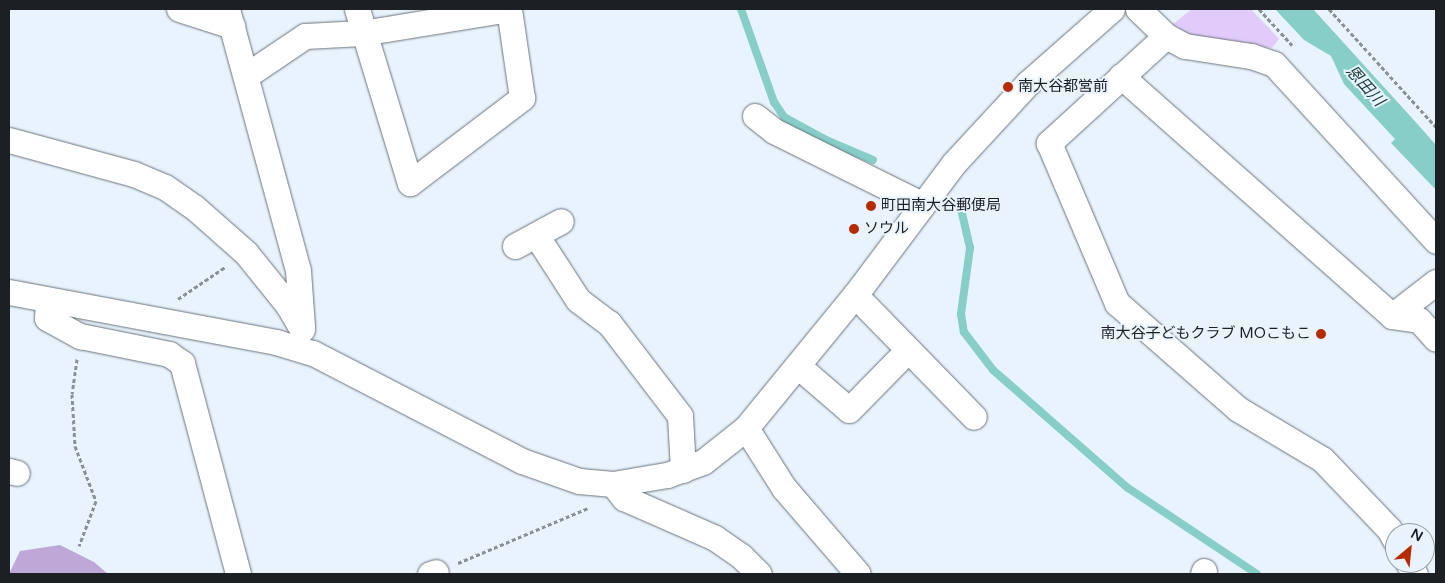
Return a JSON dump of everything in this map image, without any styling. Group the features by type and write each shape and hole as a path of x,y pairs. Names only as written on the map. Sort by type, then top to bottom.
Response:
{"street":[{"path":"179,9 230,17 298,271 302,329"},
{"path":"247,75 305,36 362,33 508,9 522,98 410,183 362,33 357,9"},
{"path":"9,292 276,342 313,353 522,461 580,481 613,484 683,470 716,454 746,428 855,296 923,205 993,118 1056,56 1112,9"},
{"path":"1138,9 1166,36 1185,46 1251,56 1274,64 1436,240"},
{"path":"1166,36 1049,143 1117,303 1238,409 1322,459 1385,525"},
{"path":"1121,76 1392,316 1419,320 1436,338"},
{"path":"755,116 774,131 923,205"},
{"path":"9,140 134,174 166,187 194,207 246,253 288,305 313,353"},
{"path":"515,246 561,221"},
{"path":"536,235 578,300 609,323 680,416 683,470"},
{"path":"1392,316 1436,282"},
{"path":"855,296 974,417"},
{"path":"48,300 47,318 80,336 169,354 182,363 238,574"},
{"path":"798,366 849,410 908,350"},
{"path":"746,428 784,488 858,574"},
{"path":"613,484 624,498 715,538 742,556 759,574"}],"path":[{"path":"1329,9 1436,127"},
{"path":"163,321 167,307 246,253"},
{"path":"79,546 96,501 75,446 72,394 80,336"},
{"path":"433,573 587,508"}],"shaded area":[{"path":"1192,9 1251,9 1279,39 1272,48 1194,38 1173,24"},
{"path":"60,545 94,562 108,574 9,574 20,551"}],"water":[{"name":"恩田川","path":"1275,9 1313,9 1412,118 1436,145 1436,190 1391,143 1395,139 1344,84 1331,56 1304,40"}],"waterway":[{"path":"741,9 774,102 784,117 826,140 873,160"},
{"path":"953,203 961,209 970,248 961,314 964,332 993,370 1128,488 1257,574"}],"place":[{"name":"南大谷都営前","path":"1008,87"},
{"name":"町田南大谷郵便局","path":"871,206"},
{"name":"ソウル","path":"854,229"},
{"name":"南大谷子どもクラブ MOこもこ","path":"1321,334"}]}
